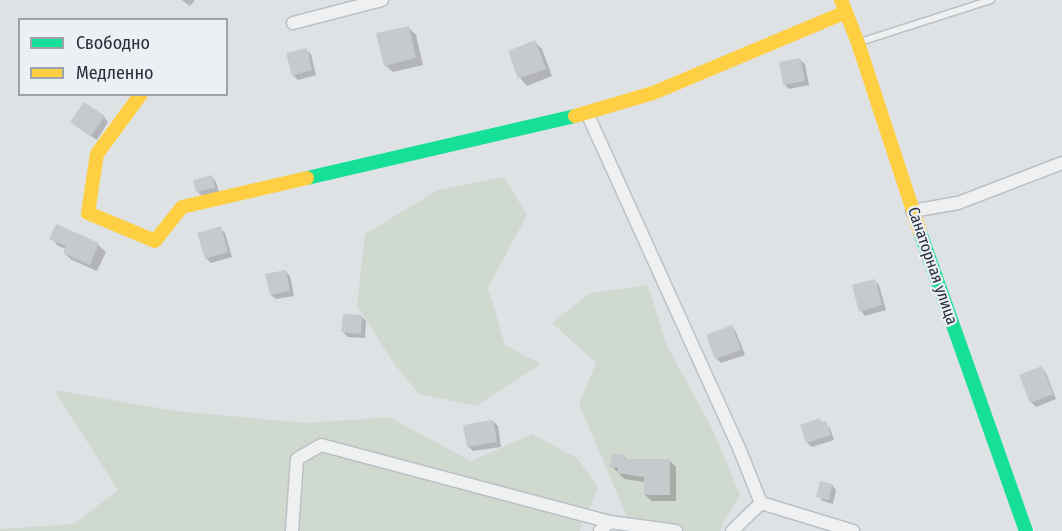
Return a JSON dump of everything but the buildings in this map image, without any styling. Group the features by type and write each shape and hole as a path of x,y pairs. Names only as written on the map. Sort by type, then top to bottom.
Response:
{"street":[{"path":"293,23 382,0"},
{"path":"140,96 98,153 87,213 154,241 182,207 587,113 653,93 844,6"},
{"name":"Санаторная улица","path":"844,6 912,212 1026,531"},
{"path":"587,113 761,502 853,531"},
{"path":"912,212 958,203 1062,163"},
{"path":"292,531 297,459 321,445 610,522 676,531"},
{"path":"732,531 761,502"},
{"path":"600,531 610,522"}],"lane":[{"path":"858,43 991,0"}],"shaded area":[{"path":"504,177 527,215 488,288 505,345 541,364 476,406 419,394 395,365 357,306 365,234 438,190"},
{"path":"648,285 666,344 712,428 740,495 720,531 633,531 579,404 596,363 552,323 590,293"},
{"path":"54,390 176,411 307,423 389,417 471,461 532,434 577,458 598,487 580,531 0,531 0,529 74,524 118,490"}],"traffic: fast":[{"path":"307,178 575,116"},
{"path":"920,232 1026,531"}],"traffic: slow":[{"path":"841,0 858,43 920,232"},
{"path":"575,116 653,93 846,12"},
{"path":"140,96 97,154 88,213 155,241 182,207 307,178"}]}
